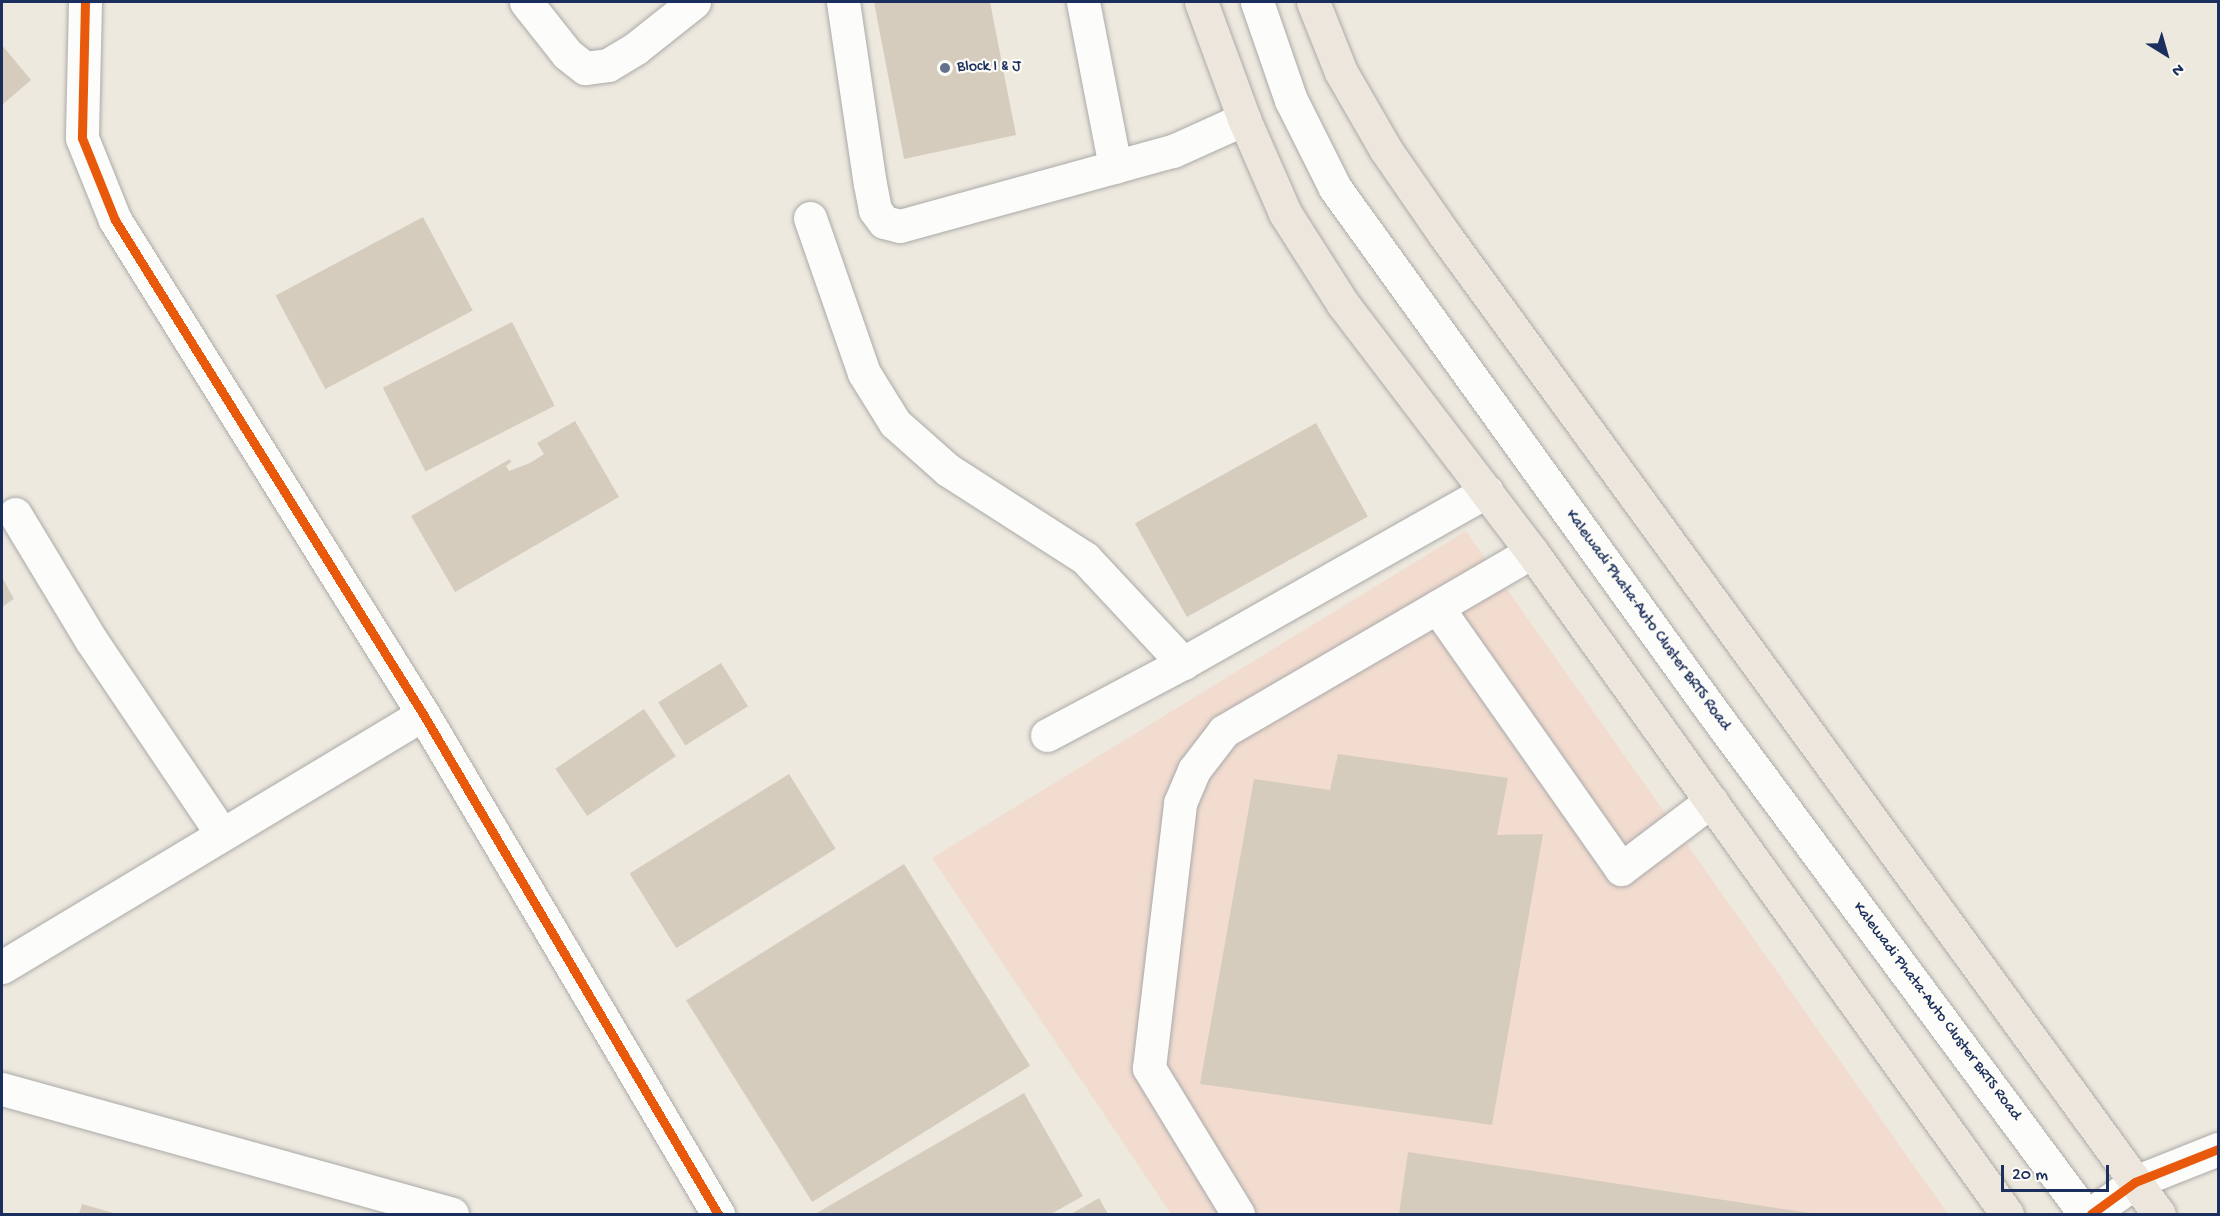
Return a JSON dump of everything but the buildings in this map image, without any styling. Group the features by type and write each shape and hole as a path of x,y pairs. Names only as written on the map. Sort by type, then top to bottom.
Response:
{"main road":[{"path":"1202,2 1244,119 1285,213 1343,304 1532,552 2007,1215"},
{"path":"1313,2 1341,72 1386,150 1444,234 2159,1215"}],"street":[{"path":"85,2 82,138 115,220 423,714 718,1215"},
{"path":"526,2 567,54 585,68 608,65 636,48 694,2"},
{"path":"843,2 870,184 875,210 884,222 900,226 1115,167 1192,144 1244,119"},
{"path":"1083,2 1115,167"},
{"name":"Kalewadi Phata-Auto Cluster BRTS Road","path":"1257,2 1290,100 1335,188 1712,711 2085,1215"},
{"path":"810,218 864,373 895,423 948,470 1085,558 1183,663"},
{"path":"1047,735 1183,663 1486,491"},
{"path":"15,514 92,640 222,834"},
{"path":"1238,1215 1149,1068 1180,803 1194,770 1224,731 1532,552"},
{"path":"1437,607 1621,869 1711,801"},
{"path":"2,967 423,714"},
{"path":"2,1089 452,1215"},
{"path":"2091,1215 2135,1182 2218,1149"}],"shaded area":[{"path":"1466,531 1948,1214 1171,1214 932,858"}],"cycle path":[{"path":"85,2 82,138 115,220 423,714 718,1214"},
{"path":"2091,1214 2135,1182 2218,1149"}],"place":[{"name":"Block I & J","path":"945,68"}]}
